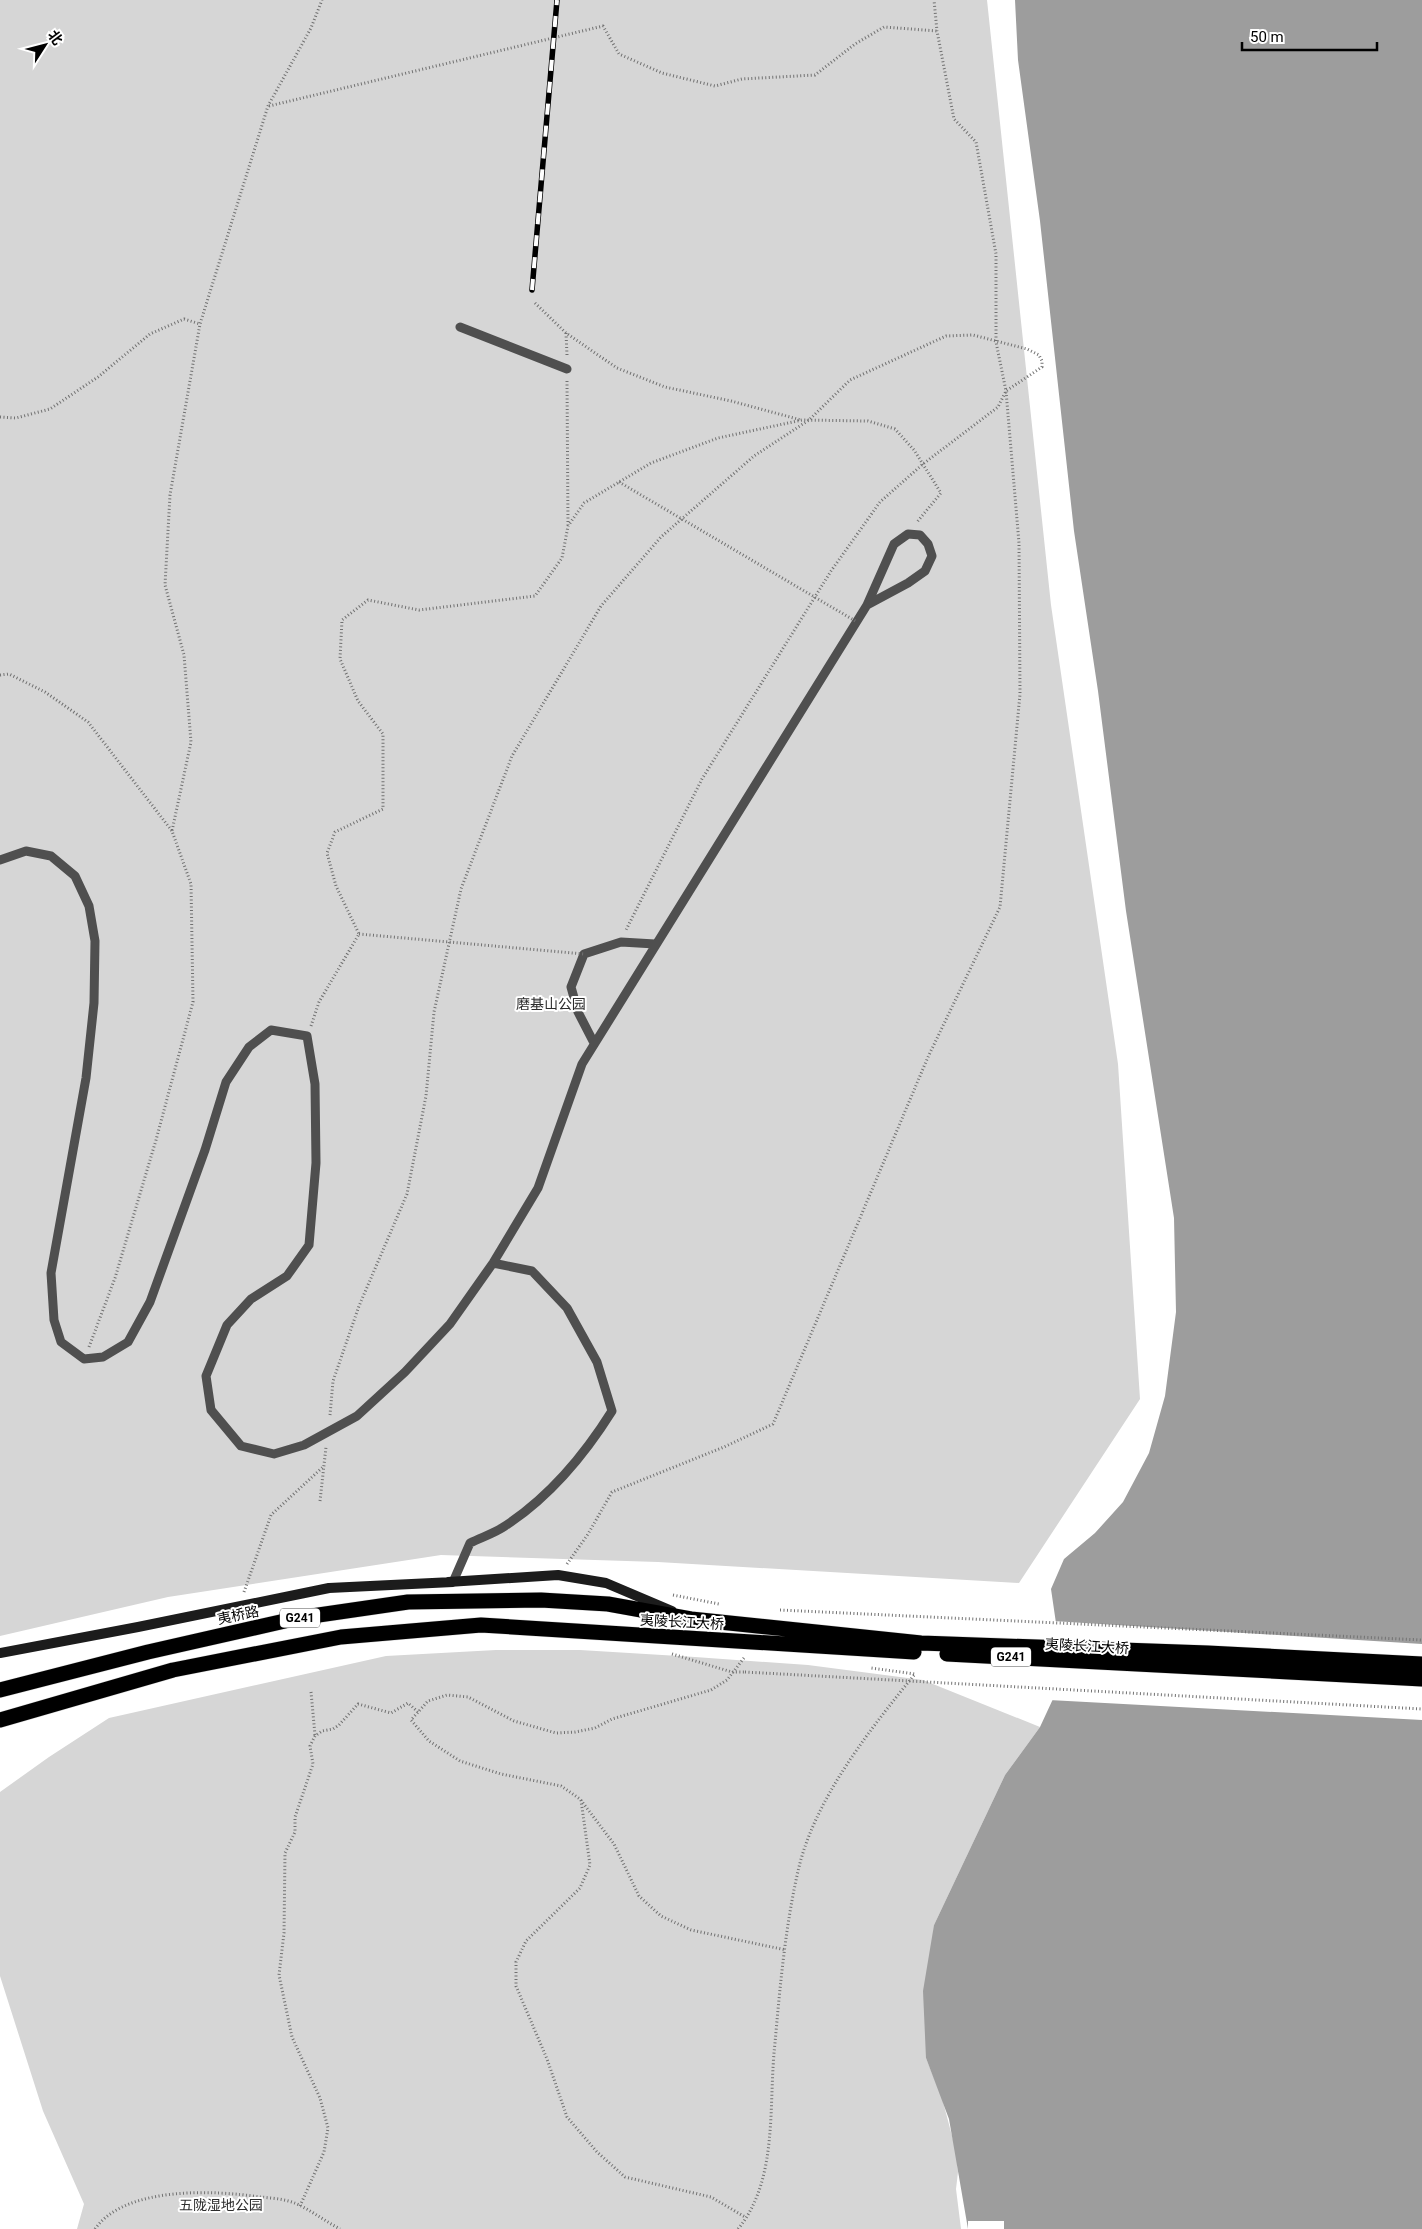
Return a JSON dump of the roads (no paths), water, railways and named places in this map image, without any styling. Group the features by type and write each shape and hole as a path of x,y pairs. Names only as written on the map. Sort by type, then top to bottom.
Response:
{"highway":[{"name":"夷桥路","path":"0,1690 148,1652 289,1620 408,1602 541,1600 608,1604"},
{"name":"夷陵长江大桥","path":"608,1604 691,1619 921,1643 1422,1664"},
{"name":"夷陵长江大桥","path":"0,1720 173,1670 341,1637 481,1625 1165,1667 1422,1679"}],"street":[{"path":"0,1653 329,1588 558,1575 606,1583 691,1619"},
{"path":"440,1582 453,1582"}],"lane":[{"path":"460,328 567,369"},
{"path":"0,860 26,851 51,856 75,876 89,906 95,941 94,1002 86,1078 50,1273 54,1320 61,1342 84,1359 103,1357 128,1342 150,1302 205,1150 226,1082 250,1047 271,1030 307,1036 316,1084 316,1163 309,1245 287,1276 251,1299 227,1325 206,1376 211,1410 241,1446 274,1454 304,1445 357,1416 405,1372 450,1324 493,1263 538,1188 582,1064 594,1043 654,944 867,606 894,544 908,534 920,534 928,544 932,556 925,571 867,606"},
{"path":"594,1043 578,1012 571,987 584,954 621,942 654,944"},
{"path":"453,1582 470,1543 505,1527 543,1497 595,1438 612,1411 597,1362 567,1308 532,1271 493,1263"}],"railway":[{"path":"532,290 557,0"}],"park label":[{"name":"磨基山公园","path":"551,1004"},
{"name":"五陇湿地公园","path":"221,2205"}]}
